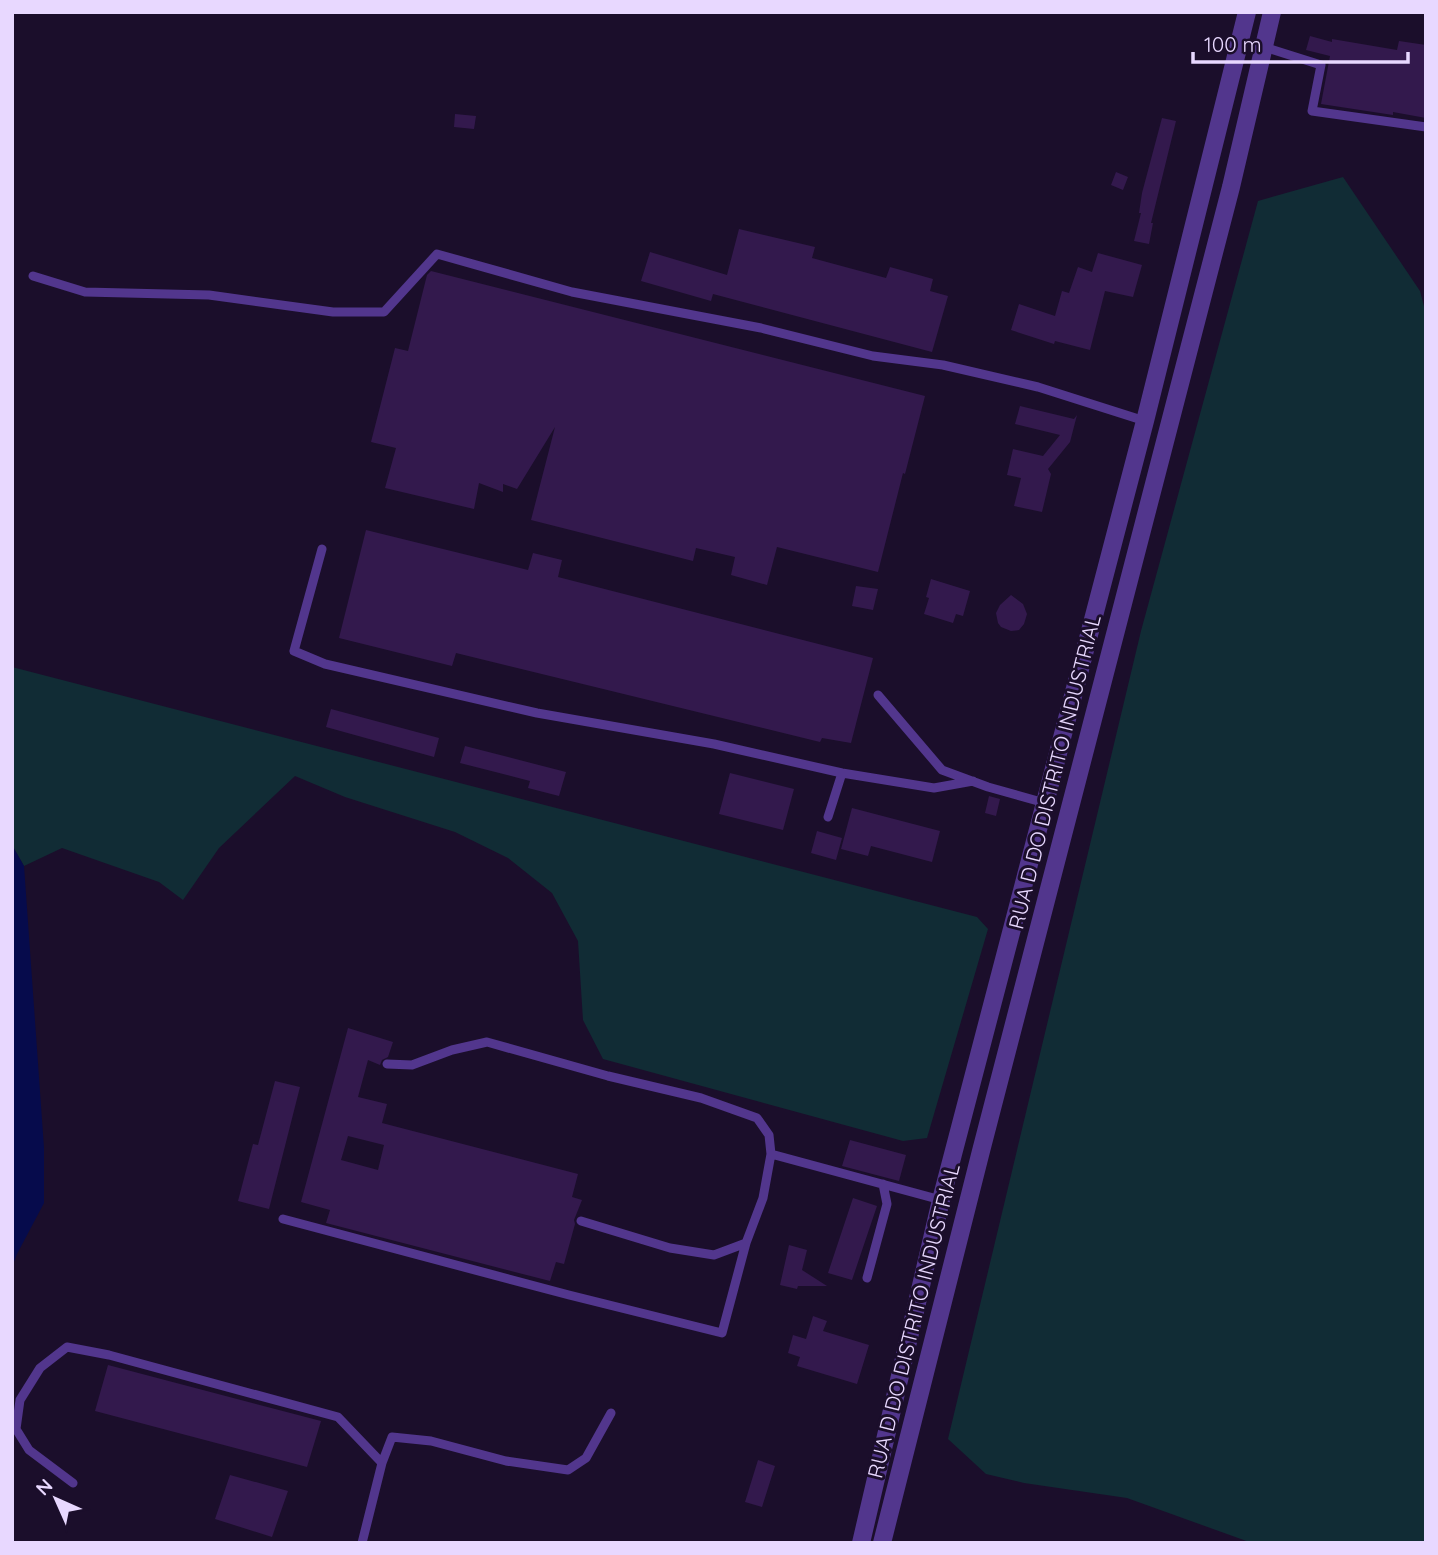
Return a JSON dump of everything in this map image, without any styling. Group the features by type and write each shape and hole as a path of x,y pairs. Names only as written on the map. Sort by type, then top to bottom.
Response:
{"street":[{"name":"RUA D DO DISTRITO INDUSTRIAL","path":"861,1543 941,1200 1144,421 1247,12"},
{"name":"RUA D DO DISTRITO INDUSTRIAL","path":"882,1543 1169,426 1272,12"},
{"path":"1144,421 1169,426"}],"lane":[{"path":"1264,47 1321,65 1312,111 1426,127"},
{"path":"33,276 85,292 209,295 333,312 384,313 437,254 572,292 749,326 873,356 943,365 1038,387 1144,421"},
{"path":"322,549 294,651 325,664 537,713 714,744 842,773 934,788 973,781"},
{"path":"878,695 942,770 1045,803"},
{"path":"828,817 842,773"},
{"path":"283,1219 722,1333 746,1243 763,1198 771,1154 769,1135 757,1118 701,1098 608,1076 487,1042 452,1050 412,1065 387,1064"},
{"path":"771,1154 941,1200"},
{"path":"867,1278 887,1204 883,1184"},
{"path":"581,1221 670,1248 714,1255 746,1243"},
{"path":"73,1483 29,1450 16,1429 20,1400 40,1368 67,1348 109,1355 338,1417 382,1463"},
{"path":"362,1543 382,1463 392,1437 431,1441 506,1461 568,1470 586,1458 611,1413"}],"shaded area":[{"path":"1343,177 1420,291 1426,314 1426,1543 1252,1543 1127,1498 1024,1483 986,1474 948,1439 1141,631 1258,201"},
{"path":"12,667 977,917 988,929 927,1138 903,1141 603,1059 583,1020 578,941 552,893 508,858 455,832 345,797 295,776 219,848 183,900 159,882 62,848 24,866 12,845"},
{"path":"12,845 24,866 44,1148 44,1203 12,1267"}],"building":[{"path":"1310,36 1332,42 1332,39 1397,50 1399,41 1426,45 1426,118 1321,104 1330,56 1306,50"},
{"path":"455,114 476,116 474,129 454,127"},
{"path":"1162,118 1176,121 1151,223 1149,244 1134,241 1141,213 1142,193"},
{"path":"1116,172 1128,177 1123,190 1111,185"},
{"path":"739,229 815,247 812,258 886,278 890,267 933,279 930,291 948,296 932,352 713,294 711,301 641,281 650,252 727,275"},
{"path":"1098,253 1142,265 1133,297 1105,291 1090,350 1055,341 1054,344 1011,330 1019,304 1055,316 1062,291 1069,293 1078,267 1092,272"},
{"path":"431,271 925,396 878,572 777,547 767,585 731,575 735,557 696,548 693,561 531,520 555,427 517,489 503,484 503,492 479,483 474,509 385,488 396,448 371,442 395,348 408,351 427,275"},
{"path":"1020,406 1074,419 1077,415 1070,442 1048,469 1051,474 1042,512 1014,506 1021,478 1007,475 1013,449 1043,456 1060,435 1015,424"},
{"path":"366,530 528,570 533,553 562,560 558,577 873,658 851,743 822,738 820,742 456,653 452,666 339,638"},
{"path":"931,579 970,591 963,616 956,614 953,623 924,614"},
{"path":"856,586 878,589 873,610 852,606"},
{"path":"1011,595 1023,604 1027,614 1019,630 1011,631 1001,627 996,613"},
{"path":"331,709 439,738 434,757 326,727"},
{"path":"465,746 566,772 559,796 528,788 530,781 460,763"},
{"path":"730,773 794,789 783,830 719,814"},
{"path":"989,796 1000,799 996,816 985,813"},
{"path":"852,808 940,831 932,862 871,846 868,856 841,849"},
{"path":"817,831 842,838 836,860 811,853"},
{"path":"348,1028 393,1042 388,1057 382,1060 380,1065 368,1060 358,1097 387,1104 382,1123 578,1174 572,1197 582,1200 574,1220 564,1264 556,1262 550,1281 326,1223 330,1210 301,1202","holes":["348,1136 384,1145 378,1170 341,1160"]},
{"path":"275,1081 300,1087 269,1209 238,1201 253,1144 258,1145"},
{"path":"850,1140 906,1155 899,1181 842,1166"},
{"path":"853,1198 877,1206 852,1280 828,1273"},
{"path":"789,1245 807,1250 802,1270 827,1286 798,1286 797,1289 780,1285"},
{"path":"813,1316 827,1321 823,1331 869,1345 857,1384 797,1366 800,1357 788,1353 793,1335 806,1339"},
{"path":"108,1365 321,1421 307,1467 95,1411"},
{"path":"758,1460 775,1466 762,1507 745,1502"},
{"path":"230,1475 288,1491 272,1537 215,1519"}]}
